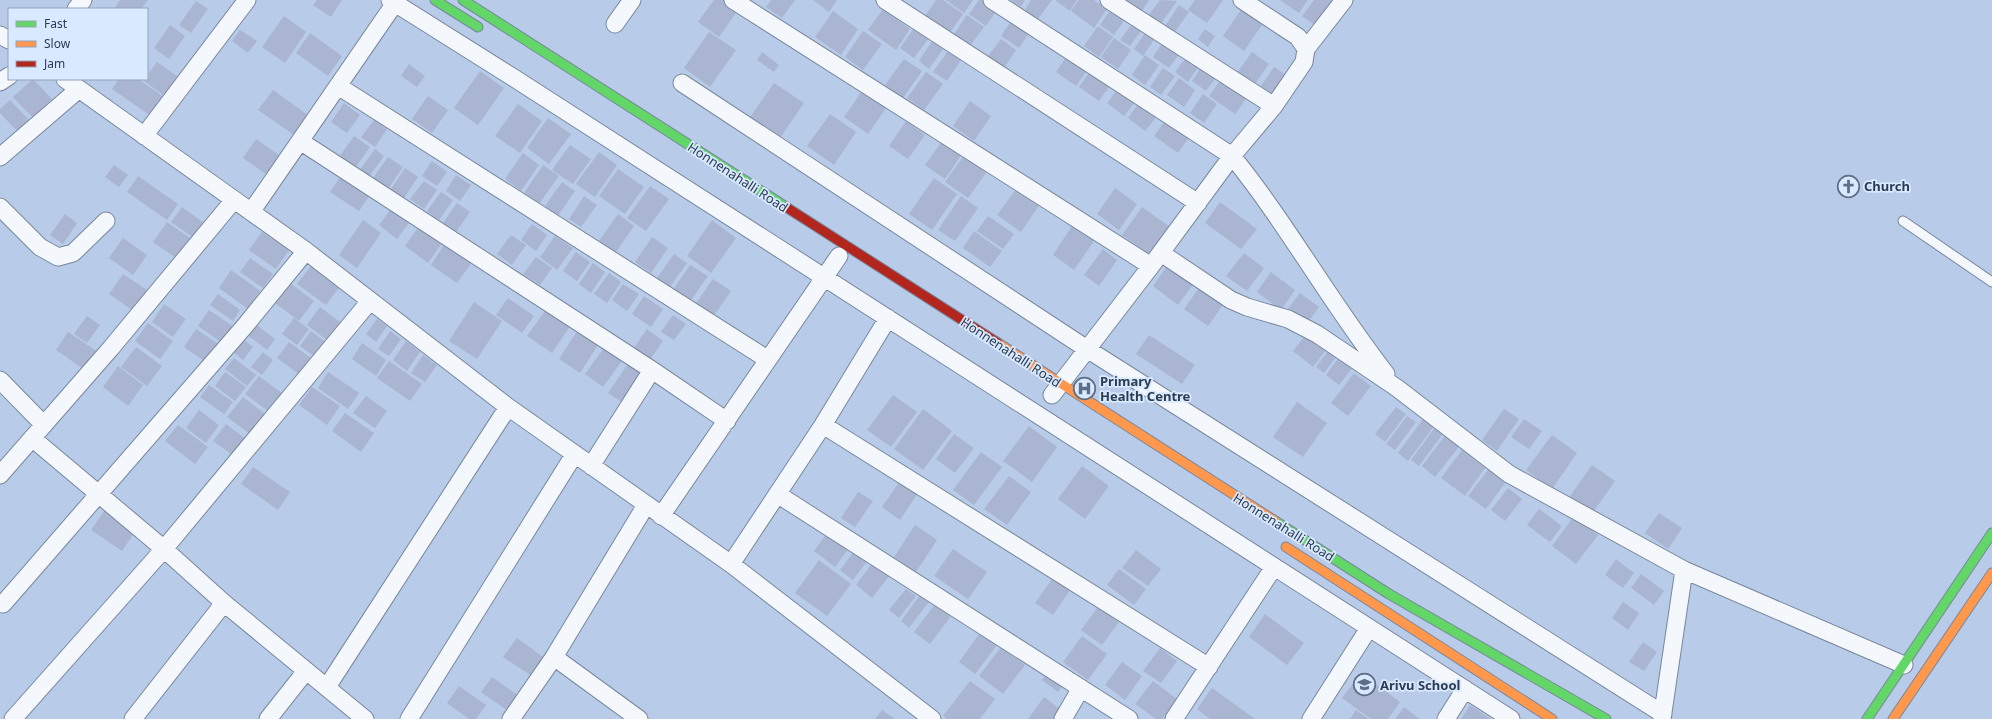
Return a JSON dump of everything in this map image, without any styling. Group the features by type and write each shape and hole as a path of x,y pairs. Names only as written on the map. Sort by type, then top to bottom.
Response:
{"street":[{"path":"144,136 247,0"},
{"path":"435,0 486,32"},
{"name":"Honnenahalli Road","path":"463,0 482,5 1054,392 1389,594 1606,719"},
{"path":"614,24 632,0"},
{"path":"733,0 1156,260 1231,300 1247,307 1288,319 1318,334 1397,388 1509,474 1684,570 1904,666"},
{"path":"885,0 1198,203"},
{"path":"992,0 1232,156 1257,187 1366,349 1397,388"},
{"path":"1109,0 1274,106"},
{"path":"1242,0 1298,37 1306,49"},
{"path":"1054,392 1156,260 1232,156 1274,106 1304,62 1306,49 1344,0"},
{"path":"251,212 338,86 392,2 888,318 1511,719"},
{"path":"66,80 306,251 508,407 574,455 731,564 932,719"},
{"path":"682,84 1087,349 1663,717 1684,570"},
{"path":"338,86 767,360"},
{"path":"0,157 79,89"},
{"path":"300,141 652,370 727,421"},
{"path":"0,475 112,348 234,200"},
{"path":"0,207 40,247 58,257 73,252 106,221"},
{"path":"3,604 234,339 306,251"},
{"path":"661,516 727,421 823,277 839,256"},
{"path":"13,719 164,549 370,301"},
{"path":"731,564 823,425 888,318"},
{"path":"591,466 652,370"},
{"path":"0,380 44,425"},
{"path":"327,688 508,407"},
{"path":"823,425 1208,667"},
{"path":"32,438 164,549 224,603 366,719"},
{"path":"409,719 574,455"},
{"path":"777,494 1129,719"},
{"path":"511,719 554,657 646,505"},
{"path":"1867,719 1992,533"},
{"name":"Honnenahalli Road","path":"1279,542 1552,719"},
{"path":"1174,719 1274,567"},
{"path":"1893,719 1992,573"},
{"path":"134,719 224,603"},
{"path":"1311,719 1369,628"},
{"path":"554,657 639,719"},
{"path":"268,719 306,671"},
{"path":"1063,719 1081,688"},
{"path":"1446,719 1465,689"}],"lane":[{"path":"1903,221 1992,282"}],"building":[{"path":"120,0 148,0 142,8 115,8"},
{"path":"317,0 342,0 331,17 313,5"},
{"path":"714,0 724,0 738,10 719,37 698,22"},
{"path":"771,0 795,0 782,18 766,7"},
{"path":"813,0 837,0 829,12"},
{"path":"936,0 943,0 963,14 950,33 925,16"},
{"path":"946,0 973,0 964,13"},
{"path":"979,0 989,0 999,7 986,26 969,14"},
{"path":"1011,0 1025,0 1021,7"},
{"path":"1031,0 1052,0 1038,19 1025,10"},
{"path":"1077,0 1070,11 1056,1"},
{"path":"1079,0 1094,0 1107,9 1094,28 1071,11"},
{"path":"1125,0 1149,0 1140,14 1123,3"},
{"path":"1160,0 1177,1 1160,25 1148,16"},
{"path":"1195,0 1223,0 1207,23 1188,10"},
{"path":"1280,0 1308,0 1299,13"},
{"path":"1314,0 1334,0 1319,28 1302,16"},
{"path":"196,1 208,9 191,33 179,25"},
{"path":"1179,5 1189,12 1174,33 1165,26"},
{"path":"1243,7 1264,22 1244,51 1223,36"},
{"path":"1112,8 1126,18 1114,35 1100,25"},
{"path":"883,9 910,29 896,50 868,30"},
{"path":"833,11 858,29 841,55 815,37"},
{"path":"967,15 984,27 970,46 954,34"},
{"path":"284,16 306,32 285,63 262,47"},
{"path":"1013,18 1031,30 1019,48 1001,36"},
{"path":"1134,21 1143,28 1130,46 1120,40"},
{"path":"170,25 185,36 169,59 154,48"},
{"path":"1098,26 1113,37 1099,57 1084,46"},
{"path":"914,28 929,38 914,58 900,48"},
{"path":"1205,29 1215,36 1208,47 1198,39"},
{"path":"240,30 257,41 248,53 232,41"},
{"path":"1147,30 1156,37 1143,56 1134,49"},
{"path":"863,31 882,44 863,70 845,57"},
{"path":"709,32 736,50 710,87 684,68"},
{"path":"310,33 342,56 328,76 296,53"},
{"path":"1114,38 1131,50 1118,69 1101,57"},
{"path":"1001,39 1016,50 1004,68 988,56"},
{"path":"1164,40 1181,52 1169,68 1153,57"},
{"path":"932,41 943,49 929,69 919,61"},
{"path":"948,51 961,60 947,81 933,72"},
{"path":"762,52 779,65 774,72 757,60"},
{"path":"1252,52 1269,64 1252,88 1235,76"},
{"path":"1068,54 1088,69 1076,86 1056,72"},
{"path":"1145,55 1159,65 1145,85 1132,75"},
{"path":"1187,56 1200,65 1188,82 1175,72"},
{"path":"904,59 922,71 903,98 885,85"},
{"path":"157,62 180,78 166,97 144,81 148,80 148,75"},
{"path":"409,64 425,76 417,87 401,76"},
{"path":"1203,64 1218,75 1206,91 1192,81"},
{"path":"1274,67 1289,77 1271,103 1256,93"},
{"path":"1163,68 1175,76 1161,95 1150,87"},
{"path":"1091,70 1111,84 1099,101 1079,87"},
{"path":"480,71 504,88 478,125 454,108"},
{"path":"926,72 943,84 924,110 907,98"},
{"path":"1179,78 1195,90 1184,107 1167,95"},
{"path":"1222,78 1248,96 1235,114 1209,96"},
{"path":"32,80 34,80 52,99 33,118 13,97"},
{"path":"118,80 139,80 164,97 151,116 112,89"},
{"path":"774,83 804,103 780,138 750,117"},
{"path":"1121,85 1138,98 1124,116 1107,103"},
{"path":"273,90 308,115 294,135 258,110"},
{"path":"862,91 886,108 868,134 844,117"},
{"path":"1203,94 1217,104 1204,123 1190,113"},
{"path":"428,96 448,110 432,133 412,119"},
{"path":"10,100 30,121 18,132 0,113 0,109"},
{"path":"1141,100 1159,114 1145,131 1128,118"},
{"path":"970,101 991,116 974,141 953,126"},
{"path":"344,103 360,115 347,133 331,122"},
{"path":"518,104 542,121 520,153 495,136"},
{"path":"830,114 856,132 834,165 807,146"},
{"path":"1169,115 1193,132 1178,153 1154,136"},
{"path":"548,118 571,134 549,164 527,148"},
{"path":"374,120 387,129 375,147 361,137"},
{"path":"906,121 925,135 908,159 889,146"},
{"path":"354,136 370,147 355,168 339,157"},
{"path":"256,139 286,160 273,179 243,158"},
{"path":"943,140 962,154 945,179 925,165"},
{"path":"570,145 591,159 573,184 552,170"},
{"path":"375,149 384,156 369,177 359,171"},
{"path":"599,152 617,165 595,197 576,184"},
{"path":"523,153 539,165 521,191 505,179"},
{"path":"965,154 988,170 968,198 945,182"},
{"path":"388,157 403,167 388,189 373,178"},
{"path":"432,161 447,172 437,186 422,176"},
{"path":"114,165 128,175 119,187 105,177"},
{"path":"543,165 559,176 539,204 524,193"},
{"path":"405,168 418,177 404,198 391,189"},
{"path":"618,169 644,187 625,214 599,196"},
{"path":"342,174 371,193 359,211 330,192"},
{"path":"456,175 471,185 460,201 446,191"},
{"path":"138,176 178,204 167,220 127,192"},
{"path":"934,178 957,194 932,230 909,214"},
{"path":"424,181 437,190 424,209 410,199"},
{"path":"562,182 575,191 558,216 545,206"},
{"path":"650,186 669,199 646,231 627,218"},
{"path":"1017,188 1040,204 1021,232 997,215"},
{"path":"1115,188 1137,204 1119,230 1097,214"},
{"path":"441,192 453,200 439,220 427,211"},
{"path":"584,196 597,205 581,227 569,219"},
{"path":"961,196 978,208 955,241 938,230"},
{"path":"1220,202 1257,229 1241,249 1205,223"},
{"path":"457,203 470,212 456,232 443,223"},
{"path":"393,206 412,219 397,239 379,225"},
{"path":"182,207 204,223 194,238 171,222"},
{"path":"1142,207 1170,227 1151,255 1122,235"},
{"path":"65,214 77,223 63,244 50,235"},
{"path":"618,214 634,226 616,252 599,241"},
{"path":"988,216 1014,234 1003,249 977,231"},
{"path":"363,220 381,233 357,268 339,255"},
{"path":"712,220 736,238 711,273 687,256"},
{"path":"167,222 197,243 183,263 153,242"},
{"path":"532,224 547,235 536,251 521,240"},
{"path":"420,225 443,242 428,263 405,246"},
{"path":"1072,226 1094,241 1074,270 1053,255"},
{"path":"974,231 1002,251 990,267 963,248"},
{"path":"262,232 289,250 276,269 249,250"},
{"path":"511,235 526,245 512,265 497,254"},
{"path":"555,236 573,248 557,270 540,257"},
{"path":"652,237 668,248 651,273 635,262"},
{"path":"123,238 147,255 133,275 109,258"},
{"path":"445,243 472,262 457,283 431,265"},
{"path":"1103,249 1117,260 1099,286 1084,275"},
{"path":"576,252 590,262 577,281 563,271"},
{"path":"1244,253 1264,268 1247,291 1226,276"},
{"path":"674,254 687,263 670,287 657,278"},
{"path":"536,257 552,268 540,285 523,274"},
{"path":"250,258 273,274 263,288 240,272"},
{"path":"593,263 605,272 591,293 579,284"},
{"path":"1169,263 1195,282 1178,305 1153,286"},
{"path":"690,265 708,276 689,303 672,291"},
{"path":"311,266 339,288 326,305 297,284"},
{"path":"231,270 260,291 248,309 219,288"},
{"path":"1271,272 1295,290 1281,310 1257,292"},
{"path":"609,273 621,282 607,303 594,294"},
{"path":"123,274 150,292 135,312 109,294"},
{"path":"713,279 731,291 713,317 695,305"},
{"path":"290,283 314,301 299,321 275,303"},
{"path":"623,284 639,294 627,311 612,300"},
{"path":"1199,288 1223,305 1208,326 1184,309"},
{"path":"1300,293 1319,307 1306,325 1287,310"},
{"path":"218,294 240,310 233,321 210,305"},
{"path":"644,296 663,309 651,327 632,314"},
{"path":"508,298 534,316 522,333 496,315"},
{"path":"474,302 502,321 477,359 449,341"},
{"path":"164,304 186,319 173,337 152,322"},
{"path":"320,307 348,328 335,346 307,325"},
{"path":"547,308 571,325 552,353 527,336"},
{"path":"209,310 236,328 225,345 198,326"},
{"path":"673,315 686,324 674,340 661,332"},
{"path":"87,316 100,325 87,343 74,334"},
{"path":"294,318 309,329 297,345 282,334"},
{"path":"377,319 387,326 376,342 366,334"},
{"path":"148,323 173,341 160,359 135,341"},
{"path":"254,323 275,339 267,350 246,334"},
{"path":"579,328 600,342 580,373 559,359"},
{"path":"196,329 220,345 207,363 184,347"},
{"path":"647,329 663,341 649,361 633,349"},
{"path":"1310,329 1330,345 1313,367 1293,351"},
{"path":"311,331 326,342 315,357 300,346"},
{"path":"390,331 401,339 389,356 378,349"},
{"path":"68,332 98,352 85,370 56,350"},
{"path":"1149,335 1195,365 1182,384 1136,354"},
{"path":"244,340 253,347 243,360 234,353"},
{"path":"406,341 420,352 407,371 393,360"},
{"path":"289,342 315,361 303,377 277,358"},
{"path":"362,343 386,360 376,376 352,359"},
{"path":"606,345 624,358 603,387 585,374"},
{"path":"136,347 162,366 147,386 121,367"},
{"path":"1331,347 1339,353 1324,373 1316,367"},
{"path":"263,352 273,360 262,375 251,367"},
{"path":"423,355 437,365 425,382 411,373"},
{"path":"1340,356 1354,366 1339,385 1326,375"},
{"path":"234,358 256,375 247,386 225,369"},
{"path":"389,361 422,384 410,401 377,378"},
{"path":"630,361 648,374 626,405 608,393"},
{"path":"118,366 143,385 128,406 103,387"},
{"path":"225,372 246,387 235,401 215,386"},
{"path":"328,372 359,393 348,409 318,388"},
{"path":"1354,373 1371,386 1348,416 1331,403"},
{"path":"259,376 286,396 272,414 245,394"},
{"path":"209,385 233,402 224,414 200,397"},
{"path":"312,387 340,406 327,425 299,405"},
{"path":"893,395 917,412 891,447 867,430"},
{"path":"366,396 387,411 375,428 353,413"},
{"path":"243,397 269,417 254,437 227,417"},
{"path":"1297,402 1327,423 1303,457 1273,437"},
{"path":"1396,407 1406,414 1385,442 1375,434"},
{"path":"923,409 952,431 923,470 894,449"},
{"path":"1504,409 1519,419 1497,451 1482,440"},
{"path":"199,410 219,425 206,443 186,428"},
{"path":"345,413 374,433 361,452 332,431"},
{"path":"1407,416 1416,422 1395,450 1386,444"},
{"path":"1424,418 1434,426 1408,461 1398,453"},
{"path":"1524,419 1542,431 1529,449 1511,437"},
{"path":"226,424 250,442 238,459 213,441"},
{"path":"178,425 208,447 195,464 165,441"},
{"path":"1029,426 1057,447 1032,482 1003,461"},
{"path":"1436,426 1444,432 1419,466 1411,460"},
{"path":"1447,433 1461,444 1435,477 1422,466"},
{"path":"954,434 974,448 955,473 936,459"},
{"path":"1552,435 1577,453 1552,489 1526,470"},
{"path":"1462,450 1485,468 1465,496 1441,478"},
{"path":"981,452 1002,467 974,505 953,490"},
{"path":"1592,465 1615,481 1589,518 1566,502"},
{"path":"1082,466 1109,486 1085,519 1058,499"},
{"path":"1491,466 1508,479 1486,509 1468,496"},
{"path":"253,467 290,492 278,510 241,484"},
{"path":"1009,476 1031,492 1007,525 984,509"},
{"path":"900,481 918,493 900,520 882,507"},
{"path":"1508,488 1522,499 1505,521 1491,510"},
{"path":"858,492 873,501 855,527 841,518"},
{"path":"106,508 137,529 122,551 91,530"},
{"path":"1539,509 1562,526 1550,542 1527,525"},
{"path":"1659,513 1682,528 1668,549 1645,533"},
{"path":"1574,516 1598,535 1576,564 1552,546"},
{"path":"915,525 937,540 916,572 894,557"},
{"path":"828,532 849,548 835,567 814,551"},
{"path":"953,549 987,572 968,599 934,576"},
{"path":"855,550 868,560 853,580 840,570"},
{"path":"1136,550 1161,569 1148,586 1122,568"},
{"path":"1616,559 1634,573 1623,588 1605,575"},
{"path":"819,560 851,584 827,616 795,593"},
{"path":"873,562 890,575 872,598 856,585"},
{"path":"1119,569 1146,589 1134,605 1107,585"},
{"path":"1641,574 1664,591 1654,605 1631,588"},
{"path":"1053,578 1070,590 1053,615 1035,603"},
{"path":"906,589 916,596 899,618 889,610"},
{"path":"920,595 929,602 909,628 901,621"},
{"path":"1623,602 1639,613 1628,630 1612,618"},
{"path":"935,604 951,616 930,644 914,632"},
{"path":"1098,607 1119,622 1102,645 1081,630"},
{"path":"1265,614 1304,643 1287,665 1249,637"},
{"path":"980,633 997,645 975,674 959,662"},
{"path":"1082,636 1107,654 1088,680 1063,662"},
{"path":"517,638 546,659 533,677 503,657"},
{"path":"1643,642 1657,652 1644,671 1629,662"},
{"path":"1001,647 1025,665 1003,694 979,676"},
{"path":"1160,648 1177,661 1161,683 1143,671"},
{"path":"1122,662 1142,676 1125,700 1105,685"},
{"path":"1049,670 1065,682 1058,692 1042,680"},
{"name":"Arivu School","path":"1361,673 1400,702 1388,719 1371,719 1342,698"},
{"path":"492,677 519,696 508,711 481,692"},
{"path":"970,681 995,699 980,719 947,719 943,716"},
{"path":"1153,681 1177,699 1162,719 1156,719 1135,704"},
{"path":"459,686 486,705 476,719 469,719 447,703"},
{"path":"1212,688 1255,719 1210,719 1197,709"},
{"path":"1044,697 1064,712 1059,719 1028,719"},
{"path":"1470,705 1491,719 1461,719"},
{"path":"1404,707 1420,719 1395,719"},
{"path":"882,710 895,719 875,719"},
{"path":"1356,710 1369,719 1350,719"}],"traffic: fast":[{"path":"435,0 478,27"},
{"path":"463,0 786,207"},
{"path":"1275,521 1389,594 1606,719"},
{"path":"1867,719 1992,533"}],"traffic: slow":[{"path":"998,343 1275,521"},
{"path":"1286,547 1552,719"},
{"path":"1893,719 1992,573"}],"traffic: jam":[{"path":"786,207 998,343"}],"place":[{"name":"Church","path":"1849,186"},
{"name":"Primary Health Centre","path":"1084,388"},
{"name":"Arivu School","path":"1365,685"}]}
